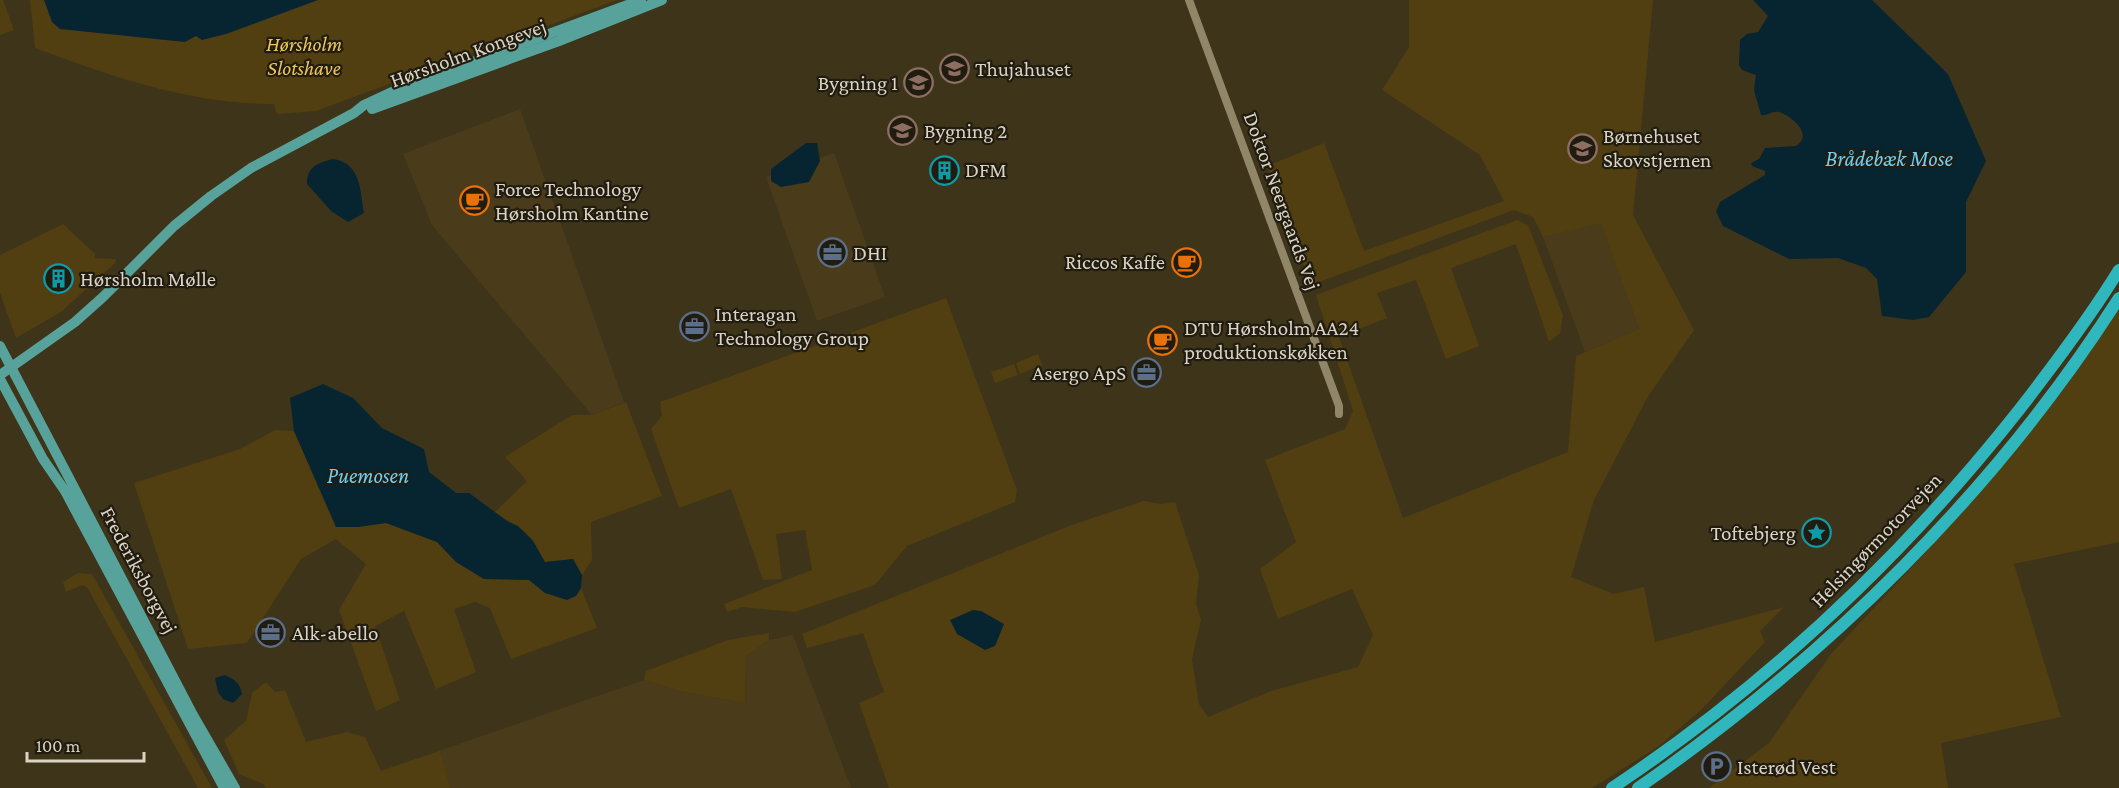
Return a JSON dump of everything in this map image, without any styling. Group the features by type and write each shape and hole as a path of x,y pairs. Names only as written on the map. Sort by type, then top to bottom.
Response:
{"highway":[{"name":"Helsingørmotorvejen","path":"1612,788 1713,716 1761,677 1890,560 1993,443 2063,354 2119,270"},
{"name":"Helsingørmotorvejen","path":"1638,788 1700,745 1827,640 1904,566 2012,445 2078,359 2119,298"}],"main road":[{"name":"Hørsholm Kongevej","path":"354,114 364,105 425,78 641,0"},
{"name":"Hørsholm Kongevej","path":"0,377 95,304 174,226 211,196 260,163 354,114 510,59 662,0"},
{"path":"510,59 518,49 594,21 608,12"},
{"name":"Frederiksborgvej","path":"0,346 193,715 235,788"},
{"path":"0,359 12,368"},
{"path":"0,377 12,387 43,445 64,479 73,486"},
{"name":"Frederiksborgvej","path":"0,377 224,788"}],"street":[{"name":"Doktor Neergaards Vej","path":"1189,0 1339,406 1339,414"}],"shaded area":[{"path":"520,109 624,402 592,415 432,225 403,154"},
{"path":"834,153 885,297 817,321 766,177"},
{"path":"1601,222 1639,329 1585,352 1543,237"},
{"path":"793,635 851,788 387,788 381,771 644,680 684,692 745,703 746,656 769,640"}],"green space":[{"path":"0,0 3,0 14,30 0,35"},
{"name":"Hørsholm Slotshave","path":"30,0 617,0 316,111 277,114 274,104 212,99 152,87 35,48"},
{"path":"1409,0 1653,0 1633,215 1694,330 1647,398 1594,500 1571,577 1614,594 1644,587 1655,642 1784,607 1760,631 1765,642 1701,710 1659,746 1592,788 889,788 859,703 884,692 863,633 807,648 802,634 1069,526 1144,501 1162,504 1175,502 1199,575 1196,604 1201,620 1192,659 1199,704 1208,717 1271,691 1358,667 1373,635 1352,589 1278,619 1260,569 1296,542 1265,460 1345,429 1353,411 1316,295 1517,220 1528,225 1563,315 1560,333 1549,342 1516,244 1451,268 1479,346 1446,359 1416,280 1377,293 1387,318 1339,337 1403,518 1568,452 1576,356 1639,329 1601,223 1543,237 1533,217 1514,210 1311,285 1267,166 1324,143 1364,251 1504,201 1480,155 1382,90 1409,47"},
{"path":"63,224 95,254 95,258 116,259 115,263 61,312 16,338 0,293 0,255"},
{"path":"946,298 1017,490 1015,502 907,546 875,585 795,612 742,607 727,612 724,604 812,570 805,530 776,534 782,579 763,580 731,489 679,508 651,429 662,416 660,402"},
{"path":"2119,309 2119,542 2014,564 2061,717 1941,743 1948,788 1709,788 1769,743 1831,654 1925,553 2017,447"},
{"path":"1038,354 1042,365 1020,374 1016,363"},
{"path":"1014,364 1018,375 995,383 991,372"},
{"path":"626,402 662,496 591,522 592,560 582,575 573,559 545,562 529,536 495,512 527,481 505,457 572,415 592,415"},
{"path":"275,430 294,431 336,527 386,523 437,542 456,562 484,579 529,580 545,593 576,596 581,588 597,628 511,659 490,608 475,602 454,609 476,672 436,689 404,611 375,626 400,700 376,711 339,610 366,564 336,539 301,559 247,643 188,649 134,483 240,449"},
{"path":"78,573 92,574 212,788 198,788 87,587 82,585 66,592 63,582"},
{"path":"769,633 769,640 746,656 745,703 684,692 644,680 646,671 728,640"},
{"path":"266,682 275,692 285,690 306,742 347,732 365,737 381,771 440,751 450,788 266,788 263,784 239,774 224,740 246,721 252,693"}],"water":[{"path":"44,0 318,0 226,34 202,40 196,36 185,42 60,29 52,22"},
{"name":"Brådebæk Mose","path":"1753,0 1872,0 1948,74 1986,161 1966,202 1966,272 1929,317 1913,320 1882,316 1877,279 1866,268 1838,258 1789,259 1723,226 1716,212 1720,202 1765,175 1765,171 1752,166 1751,163 1759,159 1765,148 1796,146 1803,137 1799,126 1784,114 1776,112 1761,115 1754,90 1756,75 1742,70 1739,65 1740,40 1747,34 1758,32 1768,16"},
{"path":"806,143 817,143 820,161 809,182 781,187 771,181 771,169"},
{"path":"333,159 349,166 358,179 360,187 364,213 348,222 331,211 307,184 309,173 314,166"},
{"name":"Puemosen","path":"323,384 353,398 382,428 424,449 429,472 456,493 469,493 507,521 518,526 533,541 545,562 573,559 582,575 581,588 576,596 567,600 545,593 529,580 484,579 456,562 437,542 386,523 359,527 336,527 294,431 290,398"},
{"path":"973,610 981,611 1004,624 995,646 985,650 957,634 950,620"},
{"path":"225,675 236,682 241,690 242,694 233,703 223,699 218,692 215,678"}],"place":[{"name":"Thujahuset","path":"954,69"},
{"name":"Bygning 1","path":"919,83"},
{"name":"Bygning 2","path":"903,131"},
{"name":"Børnehuset Skovstjernen","path":"1582,148"},
{"name":"DFM","path":"944,170"},
{"name":"Force Technology Hørsholm Kantine","path":"474,201"},
{"name":"DHI","path":"832,253"},
{"name":"Riccos Kaffe","path":"1186,262"},
{"name":"Hørsholm Mølle","path":"59,279"},
{"name":"Interagan Technology Group","path":"694,326"},
{"name":"DTU Hørsholm AA24 produktionskøkken","path":"1163,340"},
{"name":"Asergo ApS","path":"1147,373"},
{"name":"Toftebjerg","path":"1817,533"},
{"name":"Alk-abello","path":"271,633"},
{"name":"Isterød Vest","path":"1716,767"}]}
